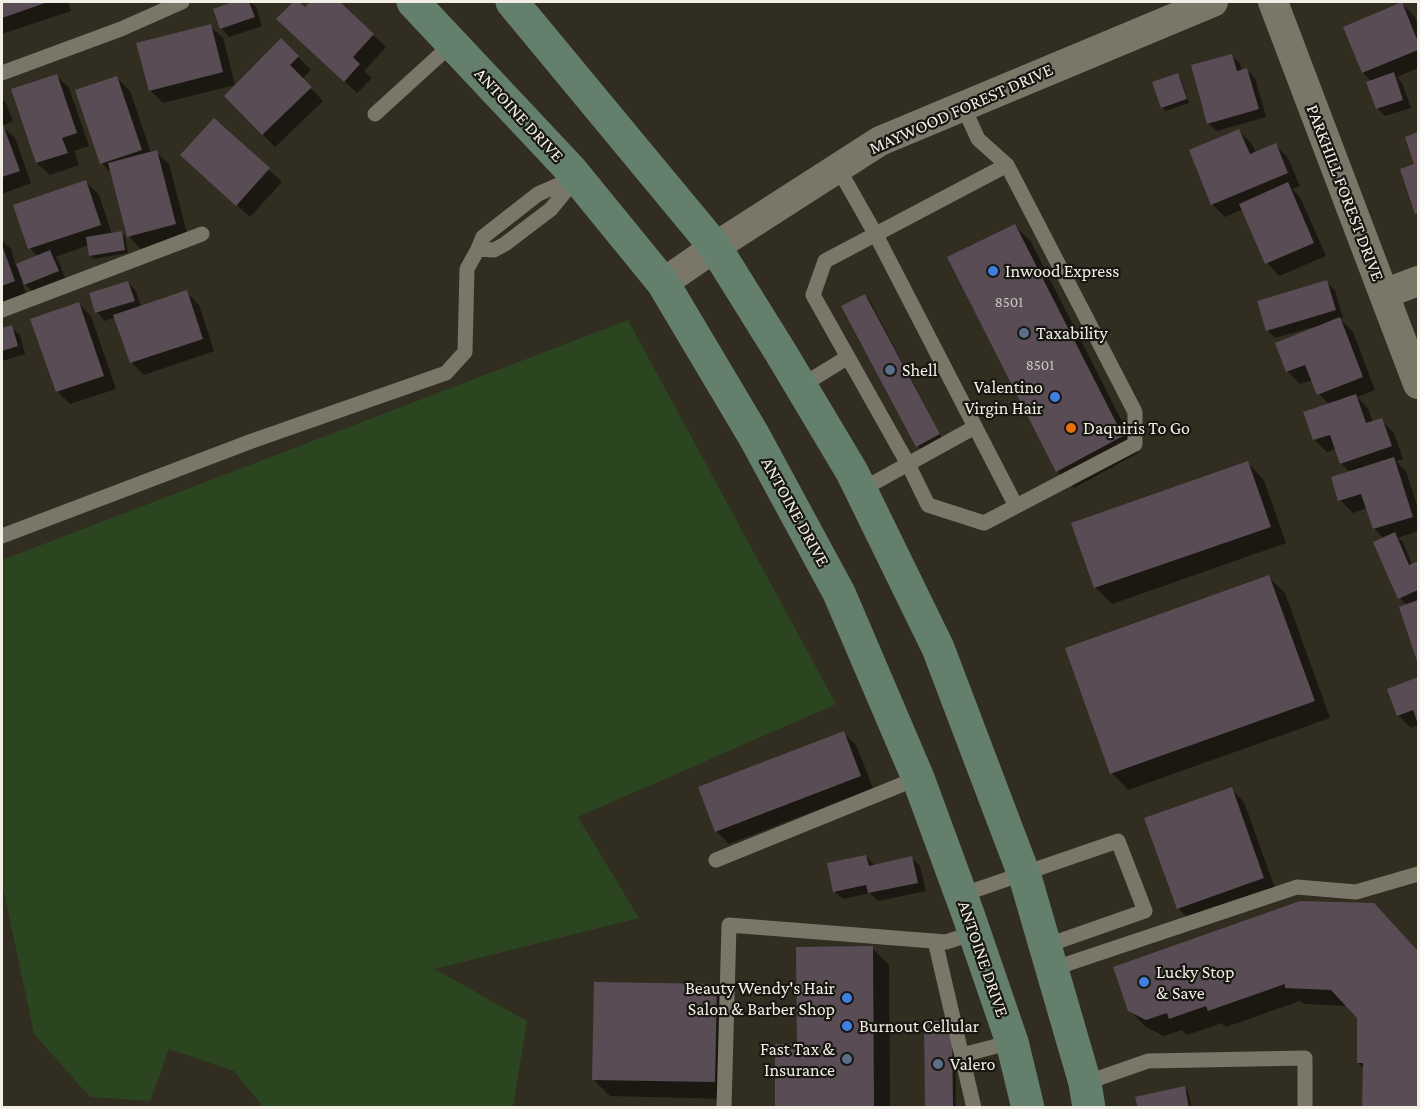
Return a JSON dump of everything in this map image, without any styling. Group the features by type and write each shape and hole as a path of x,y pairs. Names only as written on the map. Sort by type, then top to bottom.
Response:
{"main road":[{"name":"ANTOINE DRIVE","path":"412,2 576,177 663,283 754,436 839,593 918,778 1012,1042 1028,1107"},
{"path":"512,2 715,247 801,386 861,490 938,648 1023,874 1087,1095"}],"street":[{"name":"MAYWOOD FOREST DRIVE","path":"663,283 880,141 1214,2"},
{"name":"PARKHILL FOREST DRIVE","path":"1273,2 1419,384"},
{"path":"1384,294 1419,280"}],"lane":[{"path":"2,73 121,29 182,2"},
{"path":"375,114 452,44"},
{"path":"963,106 978,140 1007,165 1135,412 1135,444 984,523 928,505 908,464 813,295 825,261 1007,165"},
{"path":"838,168 876,235 1016,506"},
{"path":"2,536 252,441 446,373 465,352 467,269 478,249 494,250 504,244 551,208 576,177"},
{"path":"2,310 202,234"},
{"path":"801,386 848,357"},
{"path":"861,490 975,427"},
{"path":"716,860 918,778"},
{"path":"961,895 1118,841 1145,911 1049,958"},
{"path":"1049,958 1297,887 1356,892 1419,874"},
{"path":"724,1107 729,925 946,942 974,933"},
{"path":"935,941 974,1107"},
{"path":"962,1055 1012,1042"},
{"path":"1087,1095 1148,1061 1305,1058 1305,1107"}],"green space":[{"path":"628,320 836,704 578,817 639,918 435,969 527,1021 513,1107 263,1107 234,1071 169,1049 150,1101 90,1097 34,1034 2,883 2,560"}],"building":[{"path":"2,2 48,2 2,18"},
{"path":"233,2 249,2 255,17 220,29 213,9"},
{"path":"293,2 299,2 305,7 310,2 340,2 374,34 353,57 360,64 344,82 276,19"},
{"path":"1402,2 1418,42 1418,50 1362,73 1343,27"},
{"path":"211,24 223,72 149,91 136,43"},
{"path":"281,38 299,56 290,65 312,87 262,135 224,96"},
{"path":"1232,54 1237,71 1247,68 1259,109 1207,124 1191,65"},
{"path":"1394,72 1403,100 1376,109 1366,82"},
{"path":"1178,73 1187,99 1161,108 1152,82"},
{"path":"57,74 77,133 62,138 68,153 36,163 11,89"},
{"path":"117,76 142,150 100,164 75,90"},
{"path":"214,118 270,168 236,206 180,155"},
{"path":"2,122 20,171 2,177"},
{"path":"1239,129 1250,154 1276,143 1288,173 1211,205 1189,150"},
{"path":"1418,132 1418,213 1415,214 1400,169 1414,164 1405,137"},
{"path":"157,150 176,224 127,237 108,163"},
{"path":"86,180 101,225 28,249 13,205"},
{"path":"1288,182 1314,243 1265,264 1239,204"},
{"path":"1015,224 1123,436 1056,472 947,257"},
{"path":"122,231 125,250 89,256 86,237"},
{"path":"2,245 15,281 2,286"},
{"path":"50,250 59,271 24,285 16,264"},
{"path":"1327,280 1336,310 1266,331 1257,301"},
{"path":"128,281 135,301 95,313 89,293"},
{"path":"187,290 203,339 130,363 113,315"},
{"name":"Shell","path":"865,294 940,434 916,447 841,306"},
{"path":"79,302 104,376 56,392 30,319"},
{"path":"1340,317 1363,377 1317,395 1305,365 1286,372 1275,343"},
{"path":"12,325 18,346 2,351 2,328"},
{"path":"1356,394 1366,423 1382,418 1392,446 1340,464 1330,435 1313,440 1303,412"},
{"path":"1394,457 1413,517 1373,529 1361,494 1338,501 1331,477"},
{"path":"1248,461 1271,527 1094,588 1071,523"},
{"path":"1395,532 1409,565 1418,561 1418,590 1398,599 1373,542"},
{"path":"1269,575 1315,701 1110,774 1065,648"},
{"path":"1418,600 1418,664 1399,607"},
{"path":"1418,677 1418,724 1413,710 1397,716 1387,689"},
{"path":"844,731 861,776 715,832 698,787"},
{"path":"1232,787 1264,878 1177,909 1144,818"},
{"path":"866,855 869,866 912,856 918,883 868,893 866,885 833,892 827,863"},
{"path":"1300,901 1374,903 1418,951 1418,1108 1362,1108 1363,1063 1357,1063 1357,1018 1331,990 1285,988 1285,984 1208,1011 1206,1006 1169,1019 1167,1013 1146,1020 1128,1011 1113,967"},
{"path":"873,946 874,1108 775,1108 775,1044 797,1044 796,947"},
{"path":"594,982 717,984 715,1082 592,1080"},
{"name":"Valero","path":"924,1021 952,1021 953,1108 925,1108"},
{"path":"1185,1086 1189,1108 1138,1108 1135,1097"}],"place":[{"name":"Inwood Express","path":"993,271"},
{"name":"Taxability","path":"1024,333"},
{"name":"Shell","path":"890,370"},
{"name":"Valentino Virgin Hair","path":"1055,397"},
{"name":"Daquiris To Go","path":"1071,428"},
{"name":"Lucky Stop & Save","path":"1144,982"},
{"name":"Beauty Wendy's Hair Salon & Barber Shop","path":"847,998"},
{"name":"Burnout Cellular","path":"847,1026"},
{"name":"Fast Tax & Insurance","path":"847,1059"},
{"name":"Valero","path":"938,1064"}]}
